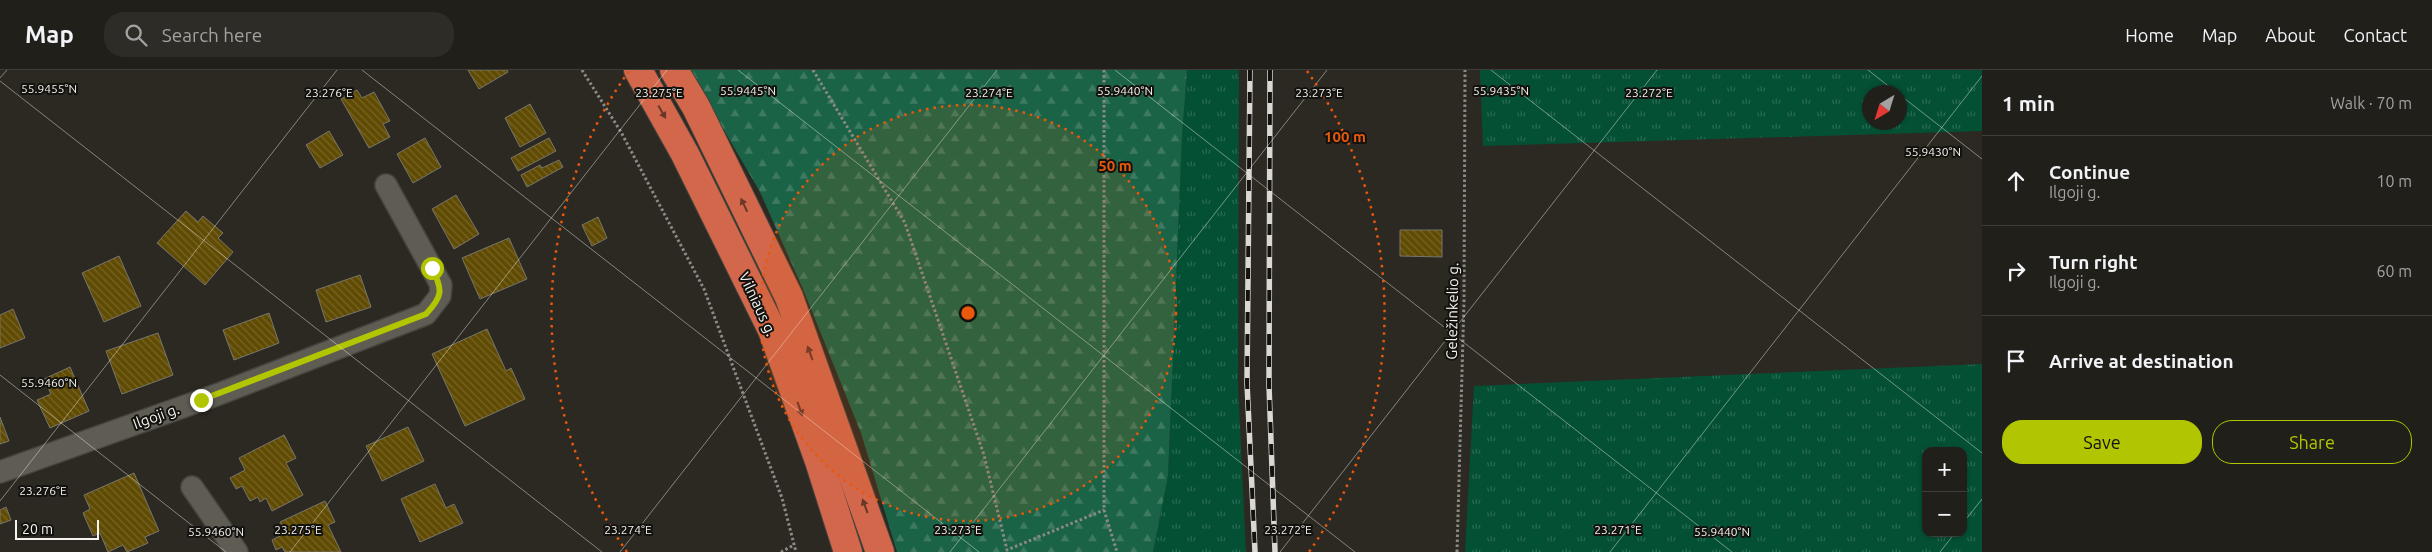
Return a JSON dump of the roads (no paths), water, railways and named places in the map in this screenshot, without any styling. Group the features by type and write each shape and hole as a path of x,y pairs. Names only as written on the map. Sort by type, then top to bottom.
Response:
{"highway":[{"name":"Vilniaus g.","path":"638,70 685,154 772,330 819,461 848,552"},
{"name":"Vilniaus g.","path":"674,70 696,107 790,297 880,552"}],"street":[{"name":"Ilgoji g.","path":"0,472 219,394 426,314 440,296 441,285 386,185"},
{"path":"192,487 237,552"}],"railway":[{"path":"1250,70 1247,383 1255,552"},
{"path":"1270,70 1269,385 1275,552"}]}
